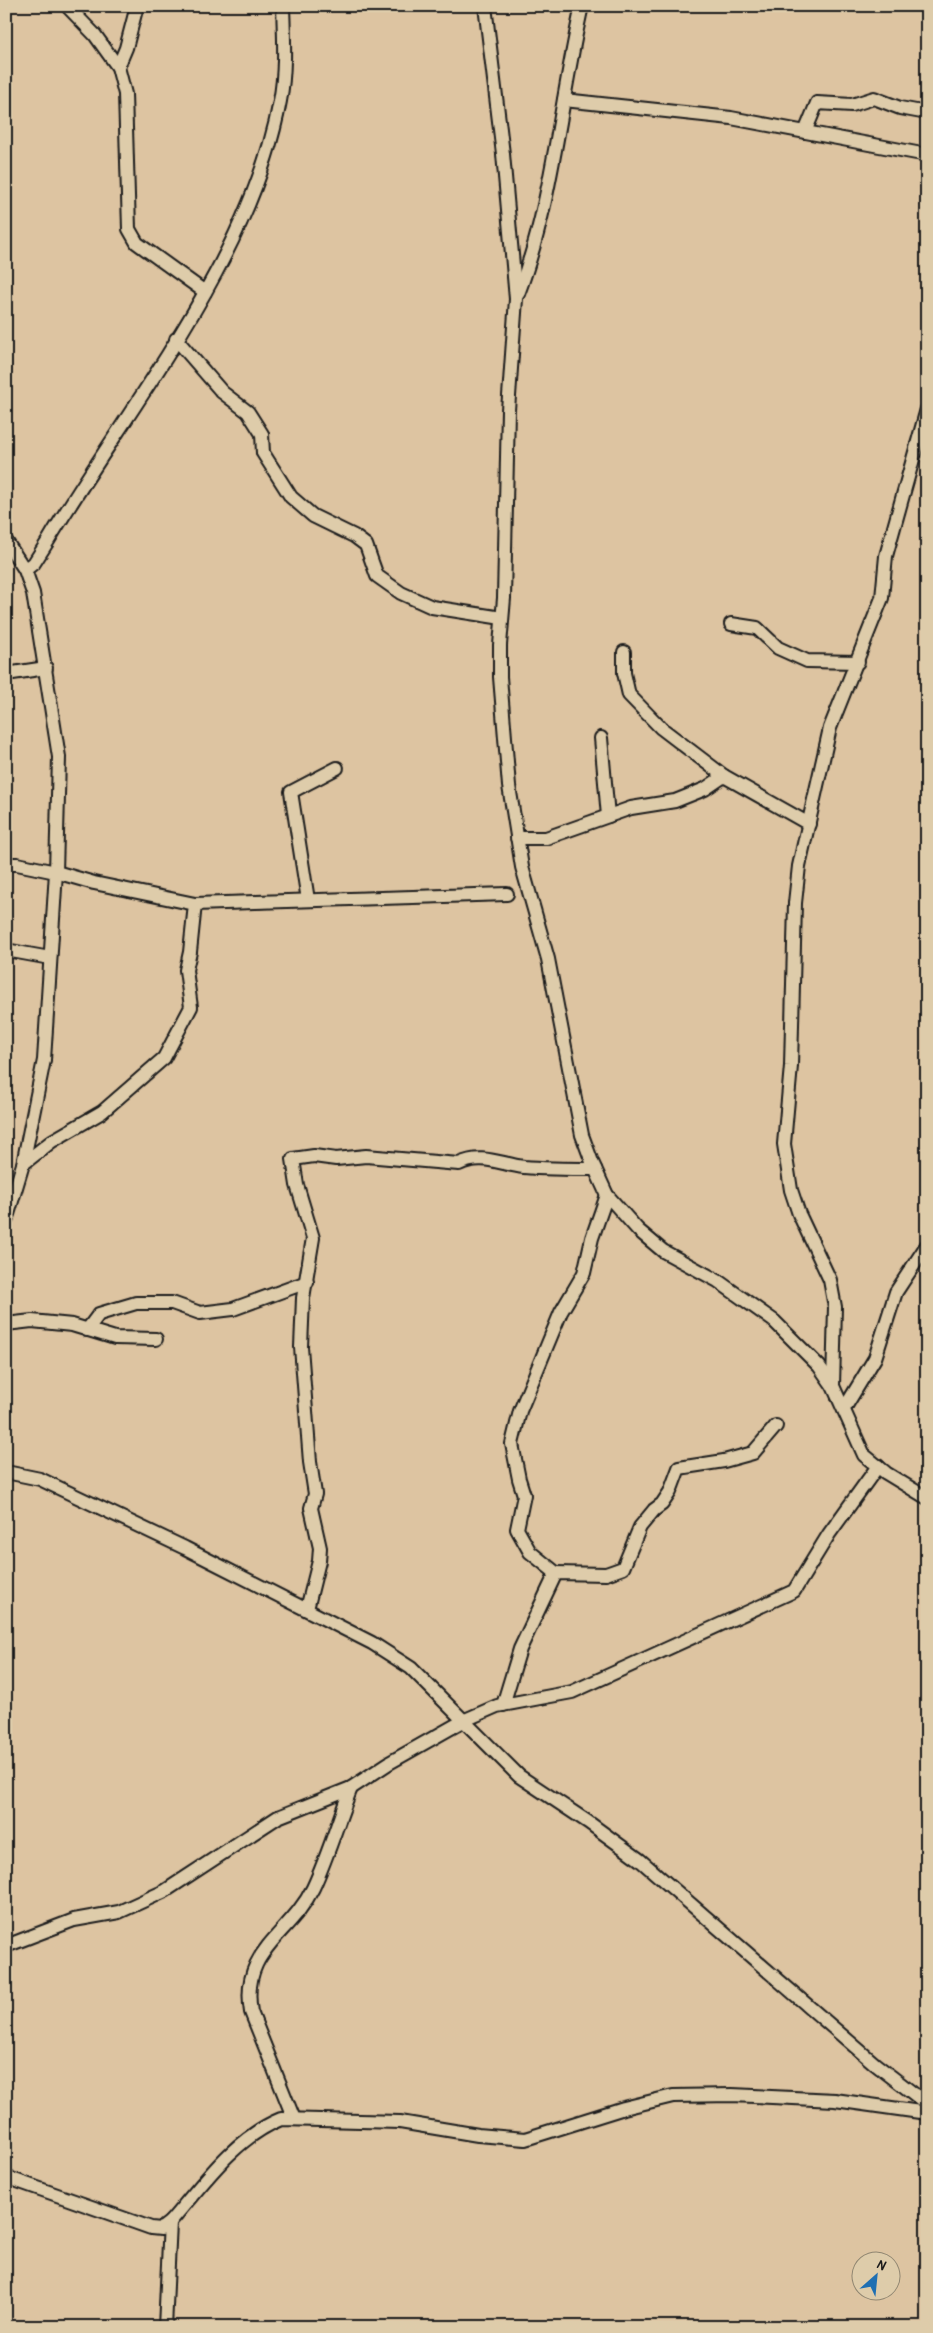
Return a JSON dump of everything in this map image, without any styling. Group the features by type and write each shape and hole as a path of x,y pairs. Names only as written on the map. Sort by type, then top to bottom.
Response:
{"street":[{"path":"67,6 95,35 118,67 125,94 129,229 137,244 205,292"},
{"path":"118,67 126,48 137,6"},
{"path":"25,570 34,563 80,487 205,292 258,180 280,101 285,50 284,6"},
{"path":"485,6 503,154 516,299 508,410 500,677 509,786 522,868 548,959 582,1135 607,1195 638,1230 663,1251 718,1281 774,1321 819,1366 833,1386 864,1455 927,1498"},
{"path":"516,299 534,242 582,6"},
{"path":"805,132 817,103 852,105 874,98 900,108 927,113"},
{"path":"564,100 731,118 927,155"},
{"path":"176,339 222,392 248,412 262,434 263,453 291,497 313,516 354,536 366,545 377,576 402,592 432,607 502,618"},
{"path":"833,1386 835,1307 830,1280 799,1214 791,1190 784,1144 791,1066 795,903 799,866 830,728 882,598 886,556 927,409"},
{"path":"6,541 25,570 34,594 59,757 56,872 44,1060 23,1164 6,1221"},
{"path":"731,624 757,628 778,648 807,661 858,662"},
{"path":"624,652 624,673 629,695 660,728 724,776 809,824"},
{"path":"6,674 46,668"},
{"path":"601,738 608,816"},
{"path":"308,900 291,792 337,768"},
{"path":"517,838 546,838 632,808 675,802 704,789 724,776"},
{"path":"6,864 17,864 56,872 94,883 195,904 507,894"},
{"path":"23,1164 52,1142 102,1112 164,1058 191,1007 186,970 190,952 195,904"},
{"path":"6,950 50,958"},
{"path":"307,1609 320,1561 320,1548 312,1508 315,1494 310,1462 301,1347 303,1298 313,1238 297,1185 293,1159 314,1156 336,1159 366,1156 459,1164 468,1160 485,1158 523,1167 595,1169"},
{"path":"607,1195 592,1238 584,1272 561,1312 520,1411 512,1444 518,1479 524,1495 518,1529 530,1552 556,1573 606,1574 623,1568 640,1527 666,1498 679,1468 724,1462 753,1453 776,1426"},
{"path":"844,1408 875,1358 896,1292 927,1245"},
{"path":"87,1330 99,1314 136,1303 172,1303 200,1314 233,1309 307,1282"},
{"path":"6,1324 32,1321 72,1325 115,1338 156,1339"},
{"path":"6,1946 74,1920 119,1912 165,1891 278,1817 351,1788 389,1763 465,1720 503,1705 572,1692 794,1591 829,1534 878,1466"},
{"path":"6,1472 40,1479 185,1548 372,1643 411,1668 519,1776 588,1822 640,1860 875,2064 927,2104"},
{"path":"503,1705 520,1649 556,1573"},
{"path":"294,2119 251,2012 248,1995 259,1957 269,1942 296,1916 313,1888 351,1788"},
{"path":"6,2177 151,2228 161,2229 170,2222 244,2140 264,2126 281,2119 400,2122 478,2135 525,2139 624,2108 673,2096 732,2095 836,2100 927,2113"},
{"path":"166,2327 170,2222"}]}
